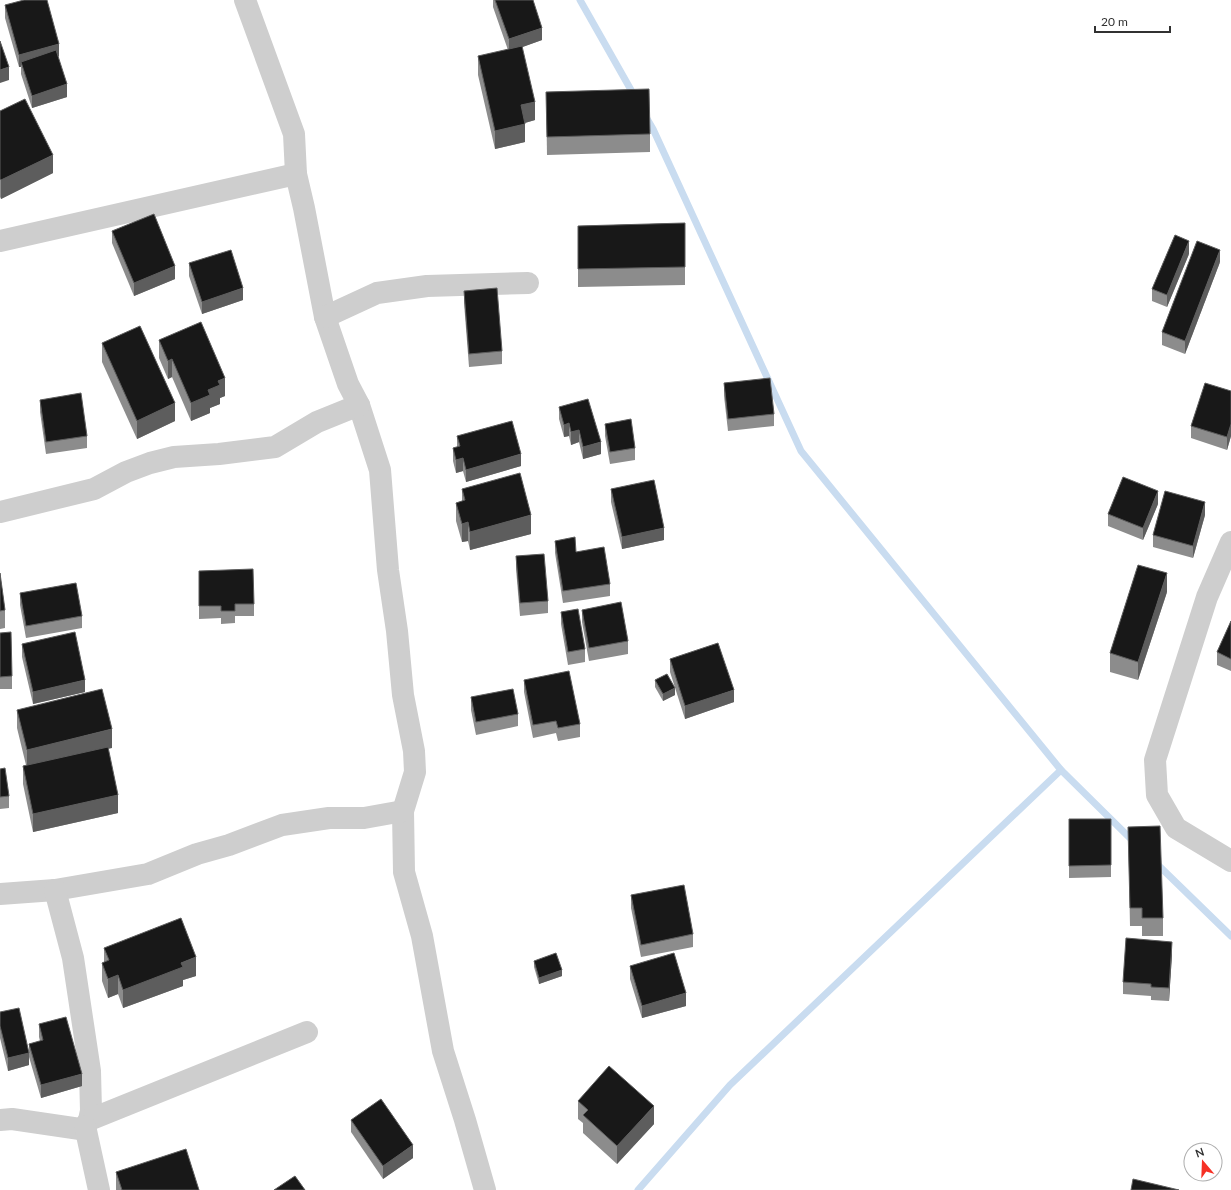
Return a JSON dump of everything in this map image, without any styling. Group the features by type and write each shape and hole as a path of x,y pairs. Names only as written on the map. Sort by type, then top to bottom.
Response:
{"street":[{"path":"245,0 294,134 296,174 308,226 324,317 348,384 359,405 380,470 388,570 397,631 403,695 414,751 415,772 403,811 404,872 422,936 444,1051 485,1190"},
{"path":"0,241 296,174"},
{"path":"324,317 377,293 427,286 528,283"},
{"path":"0,512 94,489 126,472 150,463 174,457 218,454 275,446 317,422 359,405"},
{"path":"1231,542 1207,597 1155,760 1157,795 1176,828 1231,861"},
{"path":"0,894 55,890 148,874 197,854 229,845 282,825 329,818 364,818 403,811"},
{"path":"55,890 73,958 89,1064 91,1111 87,1123 99,1190"},
{"path":"0,1120 12,1119 80,1129 87,1123 307,1032"}],"building":[{"path":"24,0 47,0 59,44 19,55 5,5"},
{"path":"495,0 533,0 542,28 509,39"},
{"path":"0,41 9,67 0,70"},
{"path":"522,46 535,102 521,105 525,124 495,131 478,56"},
{"path":"56,50 67,84 32,96 21,62"},
{"path":"649,89 650,134 547,137 546,92"},
{"path":"25,99 53,155 1,180 0,111"},
{"path":"154,214 175,266 134,283 112,231"},
{"path":"685,223 685,267 578,269 578,226"},
{"path":"1175,235 1189,241 1167,295 1152,289"},
{"path":"1197,241 1220,250 1185,341 1162,332"},
{"path":"231,250 243,288 202,302 189,263"},
{"path":"497,288 502,351 469,354 464,291"},
{"path":"201,322 225,378 218,381 220,385 208,390 210,395 191,403 172,359 168,361 159,340"},
{"path":"140,326 175,403 137,421 102,343"},
{"path":"770,378 774,414 728,419 724,383"},
{"path":"1205,383 1231,391 1231,424 1227,437 1191,426"},
{"path":"81,393 87,436 46,442 40,400"},
{"path":"588,399 601,442 583,447 579,430 571,432 569,423 564,425 559,407"},
{"path":"631,419 635,448 610,452 605,424"},
{"path":"512,421 521,454 466,470 463,458 456,460 453,448 460,446 457,436"},
{"path":"520,473 531,515 470,532 468,522 462,524 456,503 465,500 462,489"},
{"path":"1123,477 1158,491 1143,528 1108,514"},
{"path":"654,480 664,528 622,537 611,489"},
{"path":"1165,491 1205,502 1193,546 1153,535"},
{"path":"575,537 576,552 604,547 610,584 563,591 555,541"},
{"path":"544,554 548,601 520,603 516,556"},
{"path":"1138,565 1167,573 1138,662 1110,653"},
{"path":"253,569 254,604 235,604 235,611 221,611 221,606 199,606 199,571"},
{"path":"0,573 5,610 0,611"},
{"path":"76,583 82,616 26,626 20,593"},
{"path":"621,602 628,641 589,648 582,610"},
{"path":"578,609 585,649 568,652 561,612"},
{"path":"1231,621 1231,659 1217,652"},
{"path":"11,632 12,676 0,677 0,633"},
{"path":"75,632 85,680 33,692 22,644"},
{"path":"718,643 734,690 685,706 670,659"},
{"path":"569,671 580,724 558,728 556,721 533,725 524,680"},
{"path":"667,674 675,688 663,694 655,680"},
{"path":"102,689 112,729 27,750 17,710"},
{"path":"513,689 518,714 476,722 471,697"},
{"path":"108,747 118,795 33,814 23,766"},
{"path":"5,768 9,796 0,797 0,769"},
{"path":"1069,819 1111,819 1111,865 1069,866"},
{"path":"1160,826 1163,918 1142,918 1142,908 1130,908 1128,827"},
{"path":"684,885 693,934 641,945 631,895"},
{"path":"181,918 196,957 181,963 183,967 123,990 118,975 108,979 102,963 109,960 104,948"},
{"path":"1126,938 1172,942 1169,988 1151,987 1151,984 1123,982"},
{"path":"556,953 562,970 539,978 534,961"},
{"path":"674,953 686,993 642,1006 630,966"},
{"path":"19,1008 29,1053 8,1058 0,1026 0,1012"},
{"path":"66,1017 82,1074 41,1085 29,1044 43,1040 39,1024"},
{"path":"609,1066 654,1106 617,1146 583,1115 588,1110 578,1101"},
{"path":"381,1099 413,1145 383,1166 351,1120"},
{"path":"186,1149 199,1190 122,1190 116,1172"},
{"path":"295,1176 305,1190 274,1190"},
{"path":"1133,1179 1179,1190 1131,1190"}],"waterway":[{"path":"580,0 635,97"},
{"path":"646,117 653,129 801,451 1061,770 1135,843"},
{"path":"638,1190 730,1085 1061,770"},
{"path":"1155,862 1231,936"}]}
